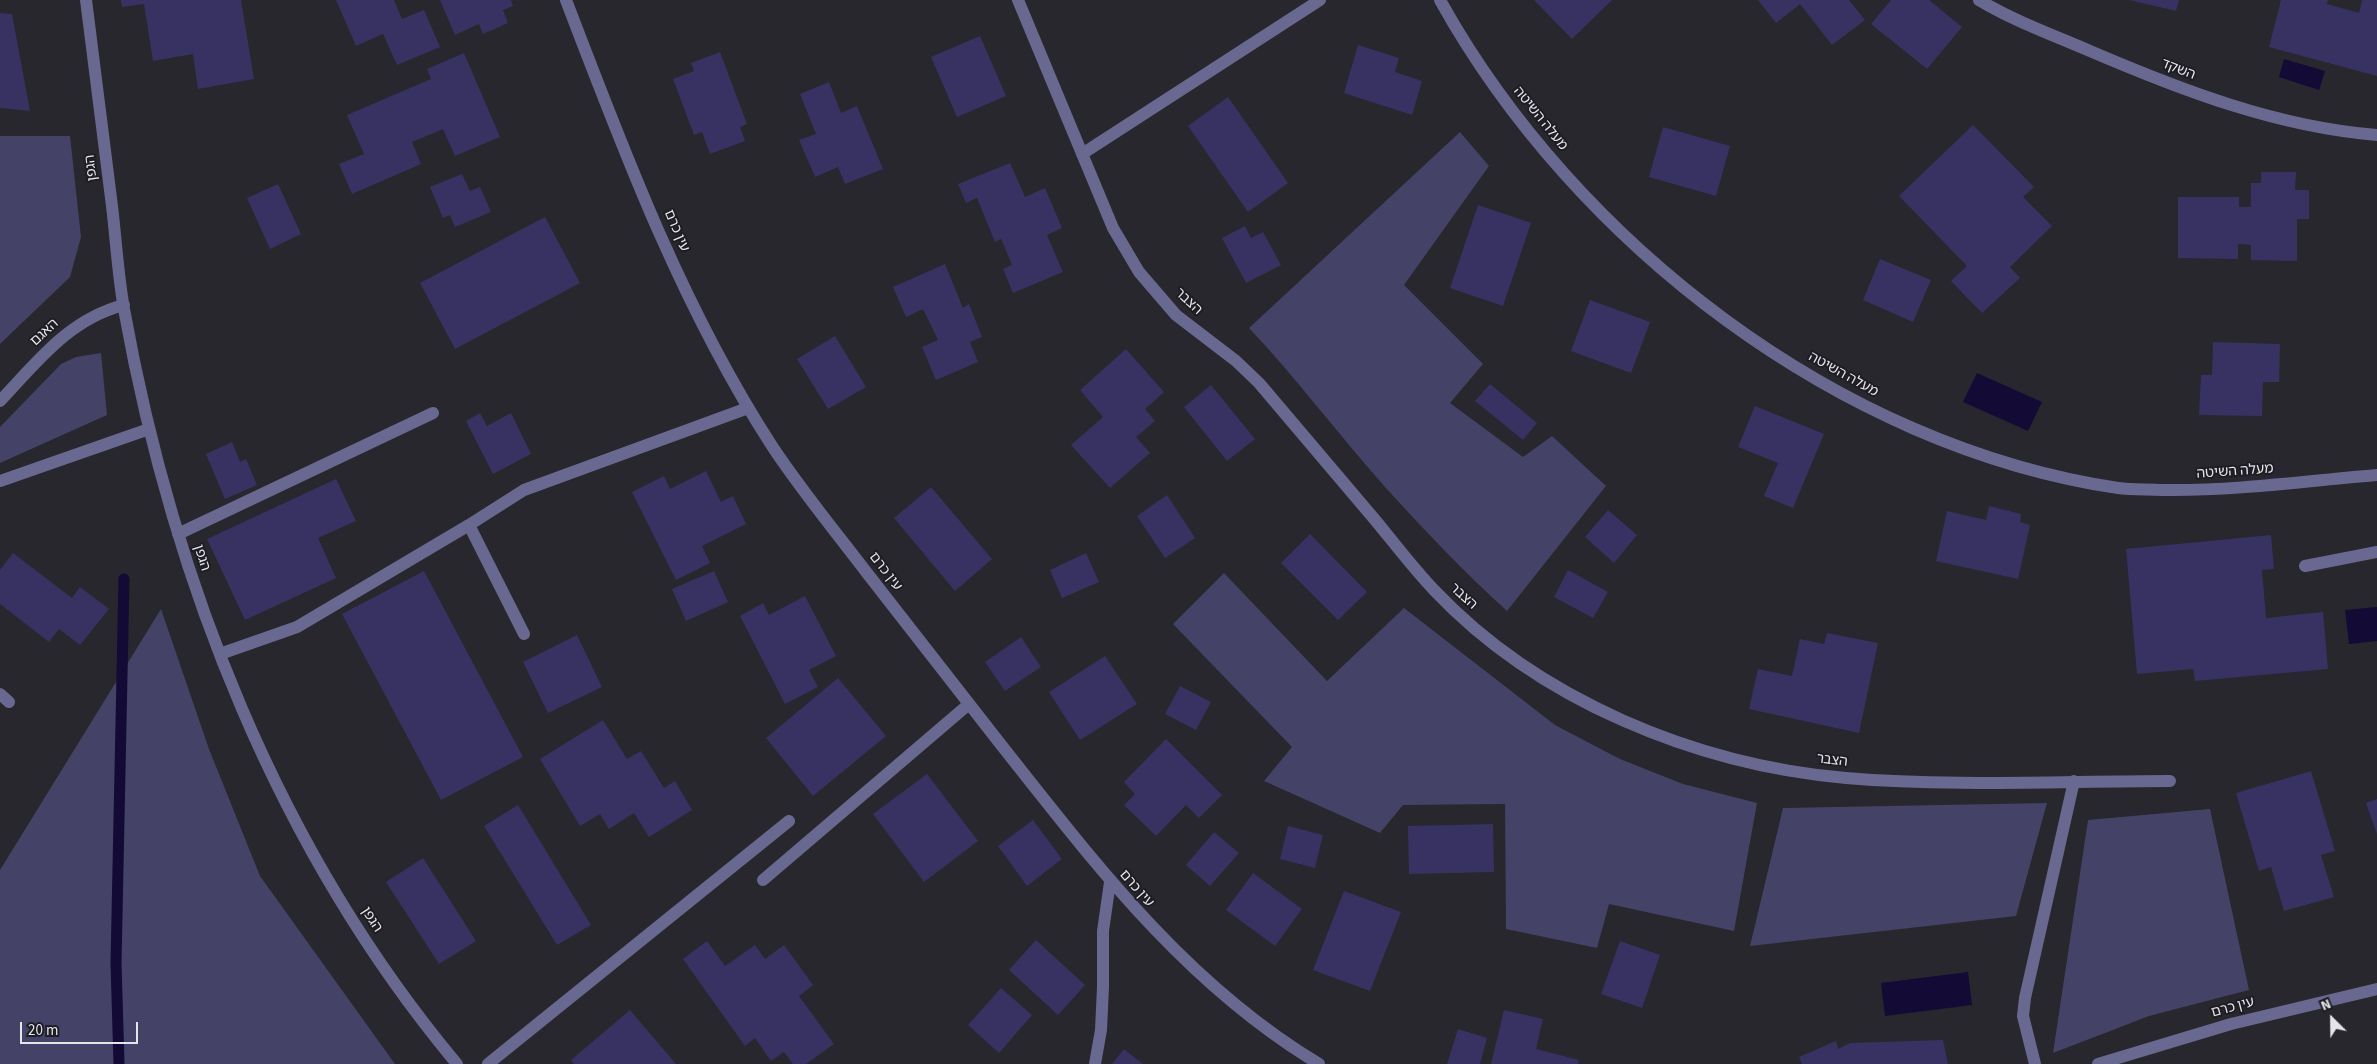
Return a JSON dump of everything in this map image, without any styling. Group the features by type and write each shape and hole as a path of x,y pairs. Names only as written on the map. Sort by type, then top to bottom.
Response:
{"street":[{"name":"הגפן","path":"86,0 124,305 150,429 178,534 235,692 282,793 336,892 412,1006 457,1064"},
{"name":"עין כרם","path":"566,0 669,251 708,334 748,408 797,483 1110,882 1147,924 1193,969 1271,1032 1319,1064"},
{"name":"הצבר","path":"1018,0 1112,228 1139,272 1176,315 1236,361 1259,383 1434,590 1469,622 1546,680 1634,726 1683,744 1733,759 1787,770 1844,778 1904,781 2170,781"},
{"path":"1082,154 1320,0"},
{"name":"מעלה השיטה","path":"1440,0 1462,41 1528,132 1601,213 1682,286 1768,349 1857,402 1946,443 2035,472 2121,488 2201,491 2377,475"},
{"name":"השקד","path":"1979,0 2119,64 2225,103 2299,123 2377,135"},
{"name":"האגם","path":"0,401 48,349 68,331 90,317 124,305"},
{"path":"220,654 297,627 469,526 524,490 748,408"},
{"path":"178,534 433,413"},
{"path":"0,481 150,429"},
{"path":"469,526 524,634"},
{"path":"2305,566 2377,552"},
{"path":"762,880 969,704"},
{"path":"2035,1064 2024,1016 2025,998 2074,781"},
{"path":"488,1064 789,821"},
{"path":"1094,1064 1103,996 1103,930 1110,882"},
{"name":"עין כרם","path":"2098,1064 2231,1024 2377,989"}],"shaded area":[{"path":"2284,59 2325,71 2319,90 2279,77"},
{"path":"1460,132 1489,166 1404,285 1483,364 1450,403 1523,457 1552,436 1606,486 1507,611 1414,519 1249,328"},
{"path":"0,136 70,136 81,237 70,277 0,344"},
{"path":"101,353 107,415 0,463 0,427 61,364 76,357"},
{"path":"1977,373 2042,402 2028,431 1963,402"},
{"path":"1224,573 1327,681 1404,608 1555,725 1620,759 1683,784 1757,803 1734,931 1609,904 1597,948 1506,929 1505,804 1403,805 1380,833 1264,781 1292,747 1173,624"},
{"path":"2377,607 2377,641 2349,644 2345,610"},
{"path":"161,609 209,749 260,876 395,1064 0,1064 0,870"},
{"path":"2047,803 2016,916 1750,946 1783,808"},
{"path":"2210,809 2249,990 2149,1016 2053,1053 2088,820"},
{"path":"1968,972 1972,1005 1885,1016 1881,983"}],"building":[{"path":"121,0 241,0 254,79 198,89 193,54 153,61 144,4 122,7"},
{"path":"336,0 394,0 402,19 424,10 440,47 397,65 383,34 356,46"},
{"path":"440,0 511,0 513,6 503,10 508,23 483,34 479,24 455,35"},
{"path":"1534,0 1612,0 1572,39"},
{"path":"1758,0 1849,0 1865,20 1832,45 1800,4 1776,23"},
{"path":"1891,0 1929,0 1962,27 1927,69 1871,24"},
{"path":"2129,0 2179,0 2176,11"},
{"path":"2281,0 2328,0 2327,4 2359,13 2362,0 2377,0 2377,76 2269,47"},
{"path":"0,13 12,14 30,111 0,108"},
{"path":"980,36 1006,96 957,117 931,57"},
{"path":"1358,45 1399,58 1395,72 1422,81 1412,115 1344,93"},
{"path":"720,52 747,124 740,127 745,141 710,154 702,132 694,135 673,79 694,71 691,63"},
{"path":"464,53 500,137 455,156 443,129 412,142 421,164 352,194 339,164 364,154 347,115 431,79 427,69"},
{"path":"829,82 841,113 857,106 883,169 845,184 838,167 815,177 799,140 816,134 800,94"},
{"path":"1228,97 1288,183 1248,212 1188,126"},
{"path":"1973,125 2034,187 2023,197 2052,226 2010,267 2020,278 1982,313 1951,281 1967,266 1899,196"},
{"path":"1663,127 1730,146 1716,196 1649,177"},
{"path":"1010,163 1025,197 1045,188 1062,228 1047,235 1063,272 1013,293 1003,269 1012,265 1001,239 995,242 977,198 966,203 958,184"},
{"path":"2261,172 2296,172 2295,190 2309,190 2309,219 2297,219 2297,261 2251,260 2251,245 2238,244 2238,259 2178,258 2178,197 2239,197 2239,207 2251,207 2251,183 2261,183"},
{"path":"462,174 470,191 480,187 491,212 455,227 450,215 443,218 430,187"},
{"path":"278,184 301,234 270,249 247,198"},
{"path":"1478,205 1531,223 1503,306 1450,288"},
{"path":"545,217 580,283 455,349 420,283"},
{"path":"1245,226 1251,238 1263,232 1281,265 1246,283 1222,238"},
{"path":"1880,259 1931,280 1913,322 1863,300"},
{"path":"945,264 963,308 969,304 982,337 970,342 978,362 936,380 922,347 938,340 923,309 906,317 893,287"},
{"path":"1590,300 1650,322 1631,373 1571,351"},
{"path":"835,336 866,387 828,409 797,359"},
{"path":"2213,342 2280,344 2279,382 2263,382 2262,416 2199,415 2201,375 2212,375"},
{"path":"1126,349 1164,392 1145,409 1155,421 1136,437 1150,453 1110,488 1071,445 1103,417 1080,390"},
{"path":"1490,384 1537,423 1523,440 1475,401"},
{"path":"1211,385 1255,439 1227,461 1184,407"},
{"path":"1755,406 1824,434 1793,508 1764,496 1778,463 1738,447"},
{"path":"480,413 487,426 511,413 531,454 493,474 466,421"},
{"path":"232,442 240,462 246,459 257,485 225,499 206,454"},
{"path":"706,471 721,502 733,496 746,524 702,546 710,563 676,580 632,492 664,476 670,489"},
{"path":"336,479 356,521 318,538 336,578 245,620 207,539"},
{"path":"931,487 992,559 955,591 894,518"},
{"path":"1167,495 1195,538 1165,558 1137,516"},
{"path":"1989,506 2021,514 2020,522 2030,525 2018,579 1936,561 1947,511 1986,520"},
{"path":"1608,510 1637,535 1614,563 1585,537"},
{"path":"1310,534 1367,592 1338,620 1281,563"},
{"path":"2271,535 2274,569 2262,570 2266,618 2323,612 2328,669 2195,681 2193,669 2137,674 2126,549"},
{"path":"13,553 72,598 80,587 109,609 80,645 59,629 49,642 0,604 0,570"},
{"path":"1086,553 1099,582 1062,598 1050,570"},
{"path":"1568,570 1608,592 1593,618 1554,597"},
{"path":"424,571 523,757 441,800 342,614"},
{"path":"714,571 728,602 686,621 672,589"},
{"path":"805,596 836,656 809,670 818,687 785,704 740,616 763,603 769,615"},
{"path":"1827,633 1878,643 1859,733 1749,709 1758,669 1792,676 1800,639 1824,644"},
{"path":"577,635 602,687 548,713 523,662"},
{"path":"1021,637 1041,667 1005,691 985,662"},
{"path":"1105,656 1137,704 1080,740 1049,692"},
{"path":"838,678 886,736 813,796 766,738"},
{"path":"1180,686 1211,702 1196,730 1165,714"},
{"path":"603,720 627,759 641,751 664,788 675,781 692,810 649,837 634,813 609,829 600,814 580,826 540,759"},
{"path":"1166,739 1222,795 1199,818 1186,805 1156,836 1124,805 1135,794 1124,782"},
{"path":"2311,771 2335,851 2321,855 2334,897 2284,911 2271,867 2259,871 2236,793"},
{"path":"927,774 978,841 924,882 873,814"},
{"path":"2377,799 2377,834 2366,803"},
{"path":"518,805 591,925 557,945 484,826"},
{"path":"1033,820 1062,859 1027,886 998,846"},
{"path":"1493,824 1494,872 1409,874 1408,826"},
{"path":"1288,826 1323,835 1315,868 1280,859"},
{"path":"1214,832 1239,853 1210,886 1186,865"},
{"path":"423,858 476,941 439,964 386,882"},
{"path":"1253,873 1302,909 1275,946 1226,910"},
{"path":"1344,891 1401,912 1370,991 1313,970"},
{"path":"1036,940 1085,985 1058,1015 1009,970"},
{"path":"707,941 725,966 755,945 765,959 784,945 813,985 799,996 834,1044 806,1064 793,1064 784,1052 771,1061 755,1038 745,1046 683,959"},
{"path":"1620,941 1660,955 1642,1008 1601,994"},
{"path":"1001,988 1032,1015 999,1053 968,1025"},
{"path":"630,1010 676,1064 574,1064 571,1060"},
{"path":"1504,1010 1543,1019 1536,1049 1579,1060 1578,1064 1491,1064"},
{"path":"1458,1029 1487,1038 1480,1064 1447,1064"},
{"path":"1943,1040 1948,1064 1802,1064 1799,1057 1836,1041 1838,1049 1850,1043"},
{"path":"1124,1049 1143,1064 1112,1064"}],"waterway":[{"path":"119,1064 116,963 124,579"}]}
